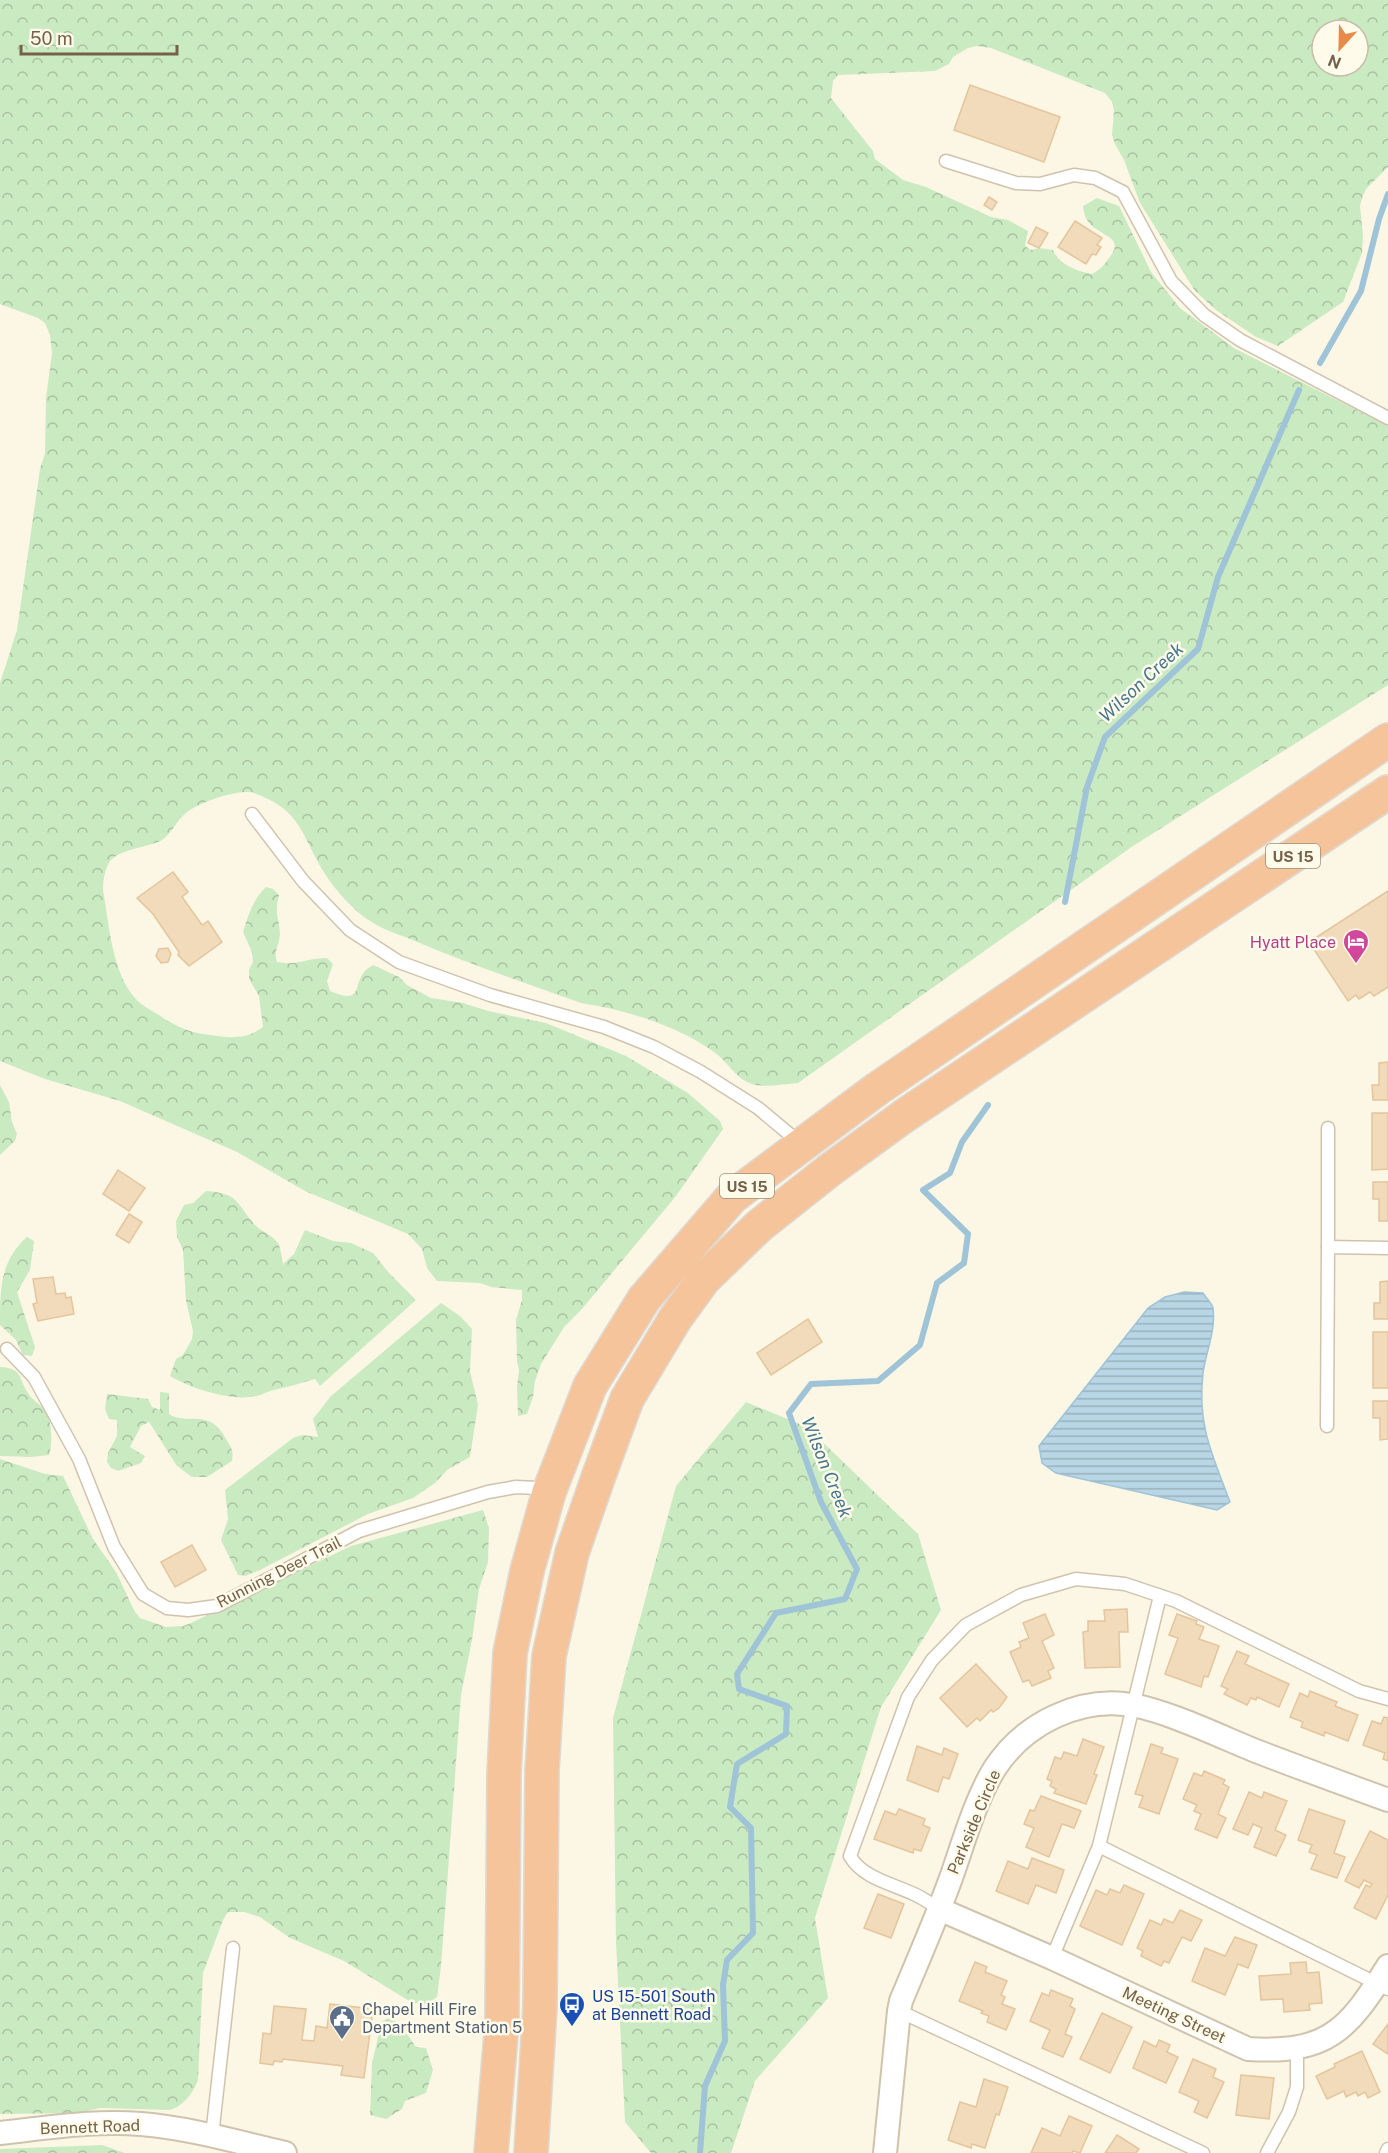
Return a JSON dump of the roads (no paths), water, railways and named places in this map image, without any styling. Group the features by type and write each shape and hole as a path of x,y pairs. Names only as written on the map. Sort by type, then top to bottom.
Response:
{"highway":[{"name":"US 15","path":"491,2153 502,2023 504,1774 510,1653 527,1571 549,1492 590,1386 644,1299 732,1197 801,1144 876,1089 1388,740"},
{"name":"US 15","path":"531,2153 540,2007 542,1771 549,1656 572,1553 627,1399 675,1320 704,1279 759,1226 831,1169 904,1116 1388,792"}],"street":[{"name":"Parkside Circle","path":"885,2153 898,2011 982,1794 995,1769 1012,1747 1034,1729 1056,1715 1080,1708 1107,1704 1132,1705 1173,1718 1388,1800"},
{"name":"Meeting Street","path":"939,1909 1052,1958 1248,2049 1276,2051 1316,2043 1346,2024 1384,1980"},
{"name":"Bennett Road","path":"0,2133 98,2124 139,2124 212,2136 285,2153"}],"lane":[{"path":"946,161 1016,183 1040,184 1074,175 1095,178 1123,192 1171,281 1203,315 1240,340 1388,418"},
{"path":"252,814 303,881 350,930 399,962 490,995 604,1027 654,1047 701,1072 758,1108 801,1144"},
{"path":"1327,1426 1328,1128"},
{"path":"1328,1247 1388,1248"},
{"name":"Running Deer Trail","path":"8,1349 34,1377 78,1459 114,1546 143,1594 167,1608 188,1611 217,1606 359,1531 488,1492 516,1487 537,1488 549,1492"},
{"path":"939,1909 916,1895 864,1872 854,1864 850,1856 908,1697 932,1660 966,1625 1021,1595 1076,1579 1125,1584 1176,1601 1359,1691 1388,1699"},
{"path":"1052,1958 1099,1846 1160,1596"},
{"path":"1099,1846 1384,1980"},
{"path":"212,2136 233,1948"},
{"path":"898,2011 1203,2153"},
{"path":"1267,2153 1289,2112 1297,2087 1297,2048"},
{"path":"1386,2153 1388,2149"}],"water":[{"path":"1184,1292 1203,1293 1213,1308 1212,1333 1203,1373 1202,1408 1208,1439 1230,1502 1217,1510 1056,1473 1042,1463 1039,1446 1148,1308 1165,1297"}],"waterway":[{"name":"Wilson Creek","path":"1320,363 1361,291 1379,219 1388,194"},
{"name":"Wilson Creek","path":"1065,902 1087,787 1105,737 1198,649 1218,577 1299,390"},
{"name":"Wilson Creek","path":"700,2153 705,2086 725,2041 723,1985 727,1960 753,1933 751,1828 730,1807 737,1764 786,1734 787,1706 739,1689 737,1674 776,1613 845,1599 857,1569 821,1502 789,1413 811,1384 878,1381 920,1345 937,1283 964,1263 968,1234 923,1190 950,1173 962,1142 988,1105"}],"place":[{"name":"Hyatt Place","path":"1356,965"},
{"name":"US 15-501 South at Bennett Road","path":"572,2028"},
{"name":"Chapel Hill Fire Department Station 5","path":"342,2041"}]}
